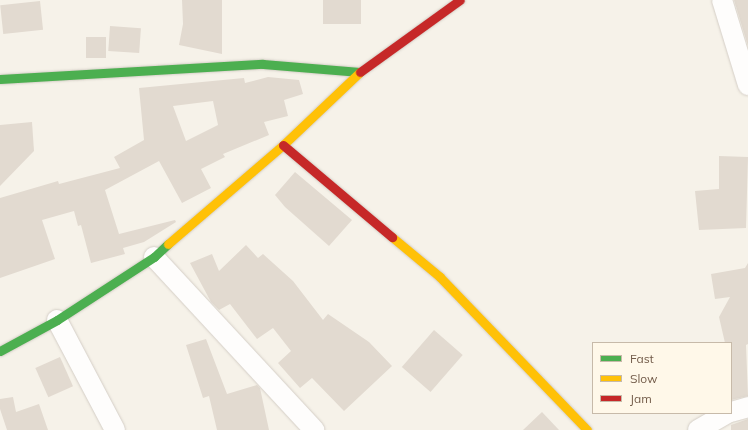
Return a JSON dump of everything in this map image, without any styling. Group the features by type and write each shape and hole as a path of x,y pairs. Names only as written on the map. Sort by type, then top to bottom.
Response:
{"street":[{"path":"0,351 57,320 154,257 283,145 360,72 460,0"},
{"path":"722,0 741,35 748,85"},
{"path":"0,79 263,64 360,72"},
{"path":"283,145 440,277 587,430"},
{"path":"154,257 314,430"},
{"path":"57,320 115,430"},
{"path":"732,412 748,407"},
{"path":"703,429 726,414"}],"building":[{"path":"182,0 222,0 222,54 179,45 183,24"},
{"path":"323,0 361,0 361,24 323,24"},
{"path":"734,0 748,0 748,46"},
{"path":"40,1 43,30 3,34 0,5"},
{"path":"110,26 141,28 139,53 108,51"},
{"path":"86,37 106,37 106,58 86,58"},
{"path":"268,77 299,80 303,94 284,100 288,116 264,122 269,135 223,154 225,157 201,169 211,188 182,203 159,161 105,190 119,234 175,220 176,222 144,242 123,248 125,254 91,263 81,225 78,226 74,211 42,220 55,259 0,278 0,198 58,181 59,184 120,168 114,157 144,140 139,88 244,78 245,83","holes":["213,101 218,125 186,141 173,106"]},
{"path":"32,122 34,151 0,186 0,125"},
{"path":"719,156 748,157 746,228 699,230 695,191 719,189"},
{"path":"295,172 352,220 329,246 285,207 275,195"},
{"path":"246,245 258,258 263,254 293,281 323,320 328,314 369,342 392,366 344,411 312,378 300,388 278,363 291,351 273,328 257,339 230,304 219,310 211,302 190,263 212,254 219,271"},
{"path":"748,263 748,344 746,345 748,396 732,400 732,342 725,342 719,317 730,297 715,299 711,274 745,268"},
{"path":"434,330 463,355 431,392 402,367"},
{"path":"206,339 227,394 257,385 260,388 269,430 217,430 209,396 203,398 186,345"},
{"path":"60,357 73,386 48,397 35,368"},
{"path":"13,397 16,412 39,404 48,430 7,430 0,409 0,399"},
{"path":"542,412 559,430 523,430"},
{"path":"748,419 748,430 731,430 731,425"}],"traffic: fast":[{"path":"0,79 263,64 360,72"},
{"path":"0,351 57,320 154,257 168,244"}],"traffic: slow":[{"path":"168,244 283,145 360,72"},
{"path":"392,237 440,277 587,430"}],"traffic: jam":[{"path":"360,72 460,0"},
{"path":"283,145 392,237"}]}
